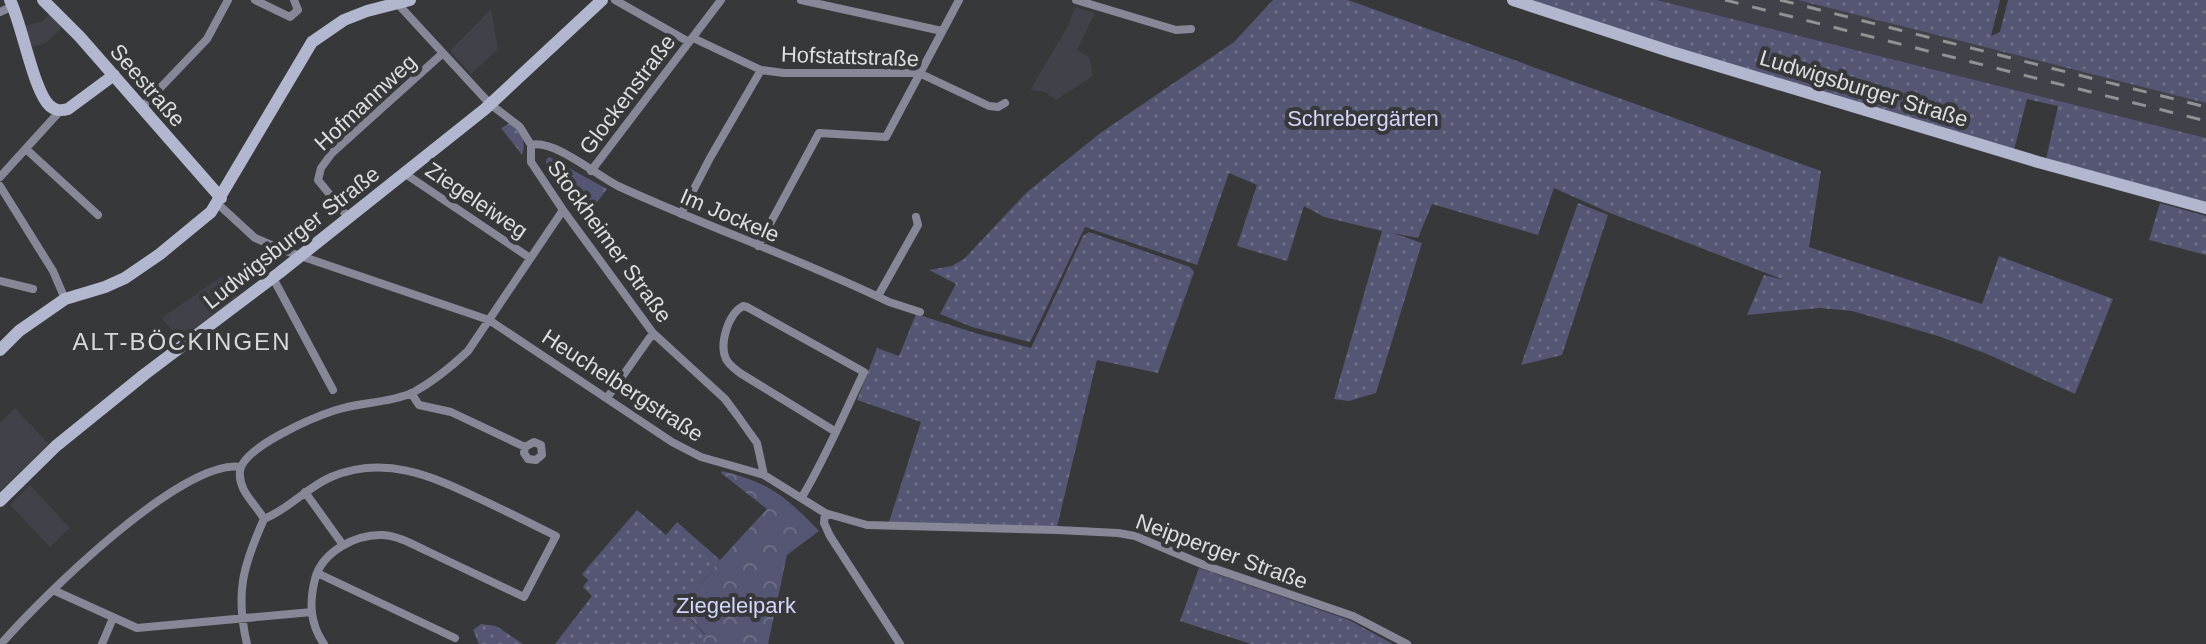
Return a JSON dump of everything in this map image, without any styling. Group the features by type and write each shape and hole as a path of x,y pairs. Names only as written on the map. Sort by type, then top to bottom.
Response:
{"street":[{"name":"Seestraße","path":"43,0 114,75 219,201"},
{"path":"141,108 207,39 228,0"},
{"path":"255,0 285,16 295,15 298,10 294,0"},
{"name":"Ludwigsburger Straße","path":"0,501 78,428 273,278 490,104 602,0"},
{"name":"Hofstattstraße","path":"615,0 691,40 761,70 784,73 919,73 989,106 998,107 1005,103"},
{"name":"Glockenstraße","path":"591,171 721,0"},
{"path":"801,0 942,31"},
{"path":"758,246 815,137 825,132 886,137 959,0"},
{"path":"1076,0 1176,30 1191,29"},
{"name":"Ludwigsburger Straße","path":"1513,0 1686,56 2038,162 2206,208"},
{"path":"0,350 19,331 65,299 125,278 172,245 219,201 312,42 344,20 400,1"},
{"name":"Stockheimer Straße","path":"400,1 490,104 520,127 531,145 531,162 653,333 731,407 757,443 764,475"},
{"path":"0,12 12,3 45,101 60,111"},
{"name":"Hofmannweg","path":"348,217 318,180 321,168 332,153 443,53"},
{"path":"681,214 761,70"},
{"path":"1,174 60,111 68,109 114,75"},
{"name":"Im Jockele","path":"531,145 538,143 554,148 591,171 681,214 920,312"},
{"path":"26,149 98,215"},
{"name":"Ziegeleiweg","path":"404,173 530,258"},
{"path":"0,186 53,271 65,299"},
{"name":"Heuchelbergstraße","path":"219,201 255,238 489,320 672,442 701,457 764,475 825,513"},
{"path":"264,519 242,489 241,467 254,452 277,437 335,410 411,393 447,370 468,351 563,210"},
{"path":"878,296 918,225 916,217"},
{"path":"273,278 333,390"},
{"path":"0,281 33,289"},
{"path":"802,497 836,432 864,372 747,307 736,310 731,317 724,345 729,364 836,432"},
{"path":"607,398 653,333"},
{"path":"411,393 419,405 451,412 525,447"},
{"path":"1,644 101,544 169,495 216,468 229,465 241,467"},
{"path":"247,644 240,606 244,571 264,519 281,513 305,492 331,477 377,466 403,469 443,482 556,536 524,597 399,538 372,536 343,545 325,560 317,573 312,593 312,612 318,635 324,644"},
{"path":"305,492 343,545"},
{"path":"825,513 824,523 830,536 900,644"},
{"name":"Neipperger Straße","path":"825,513 867,525 1058,530 1135,536 1217,569 1353,616 1407,644"},
{"path":"317,573 455,638"},
{"path":"53,590 137,628 312,612"},
{"path":"102,644 113,618"}],"shaded area":[{"path":"1657,0 1798,0 1858,15 2206,103 2206,138"},
{"path":"1075,7 1095,13 1077,50 1090,58 1093,76 1056,100 1045,92 1030,90 1069,24"},
{"path":"491,9 498,49 471,74 450,51"},
{"path":"49,14 62,28 46,43 32,47 24,26 43,21"},
{"path":"222,276 237,296 179,340 162,318"},
{"path":"15,408 49,444 0,491 0,423"},
{"path":"30,485 70,528 50,547 10,505"}],"green space":[{"name":"Schrebergärten","path":"1273,0 1348,0 1821,171 1809,247 1982,304 1999,256 2113,299 2075,394 1987,354 1852,311 1820,308 1747,315 1764,275 1784,280 1610,213 1554,188 1538,235 1432,204 1418,238 1393,233 1422,243 1376,393 1349,401 1334,399 1382,231 1324,217 1304,206 1287,261 1237,246 1257,185 1229,173 1197,265 1085,227 1030,342 972,327 940,314 956,284 929,270 952,266 964,259 1026,193 1099,134 1234,42"},
{"path":"1529,0 1657,0 2206,138 2206,202 2046,159 2058,106 2027,99 2014,150 1606,27"},
{"path":"1798,0 2000,0 1991,36 2000,32 2008,0 2206,0 2206,103"},
{"path":"510,123 522,137 522,155 501,128"},
{"path":"549,157 607,189 583,221 546,166"},
{"path":"1578,203 1608,215 1562,355 1521,365"},
{"path":"2160,203 2206,216 2206,255 2149,240"},
{"path":"1089,232 1190,267 1194,272 1158,373 1097,360 1057,527 889,522 921,422 857,400 877,348 899,356 916,314 1031,348 1083,236"},
{"name":"Ziegeleipark","path":"722,471 776,492 819,531 787,555 768,644 696,644 705,634 682,609 720,560 767,509"},
{"path":"637,510 666,535 677,522 720,560 682,609 705,635 696,644 555,644 592,596 583,587 588,580 582,574"},
{"path":"1199,568 1349,620 1393,644 1251,644 1180,621"},
{"path":"481,624 496,626 523,644 479,644 473,630"}],"railway":[{"path":"1725,0 2206,121"},
{"path":"1780,0 2206,107"}],"district":[{"name":"ALT-BÖCKINGEN","path":"182,342"}]}
